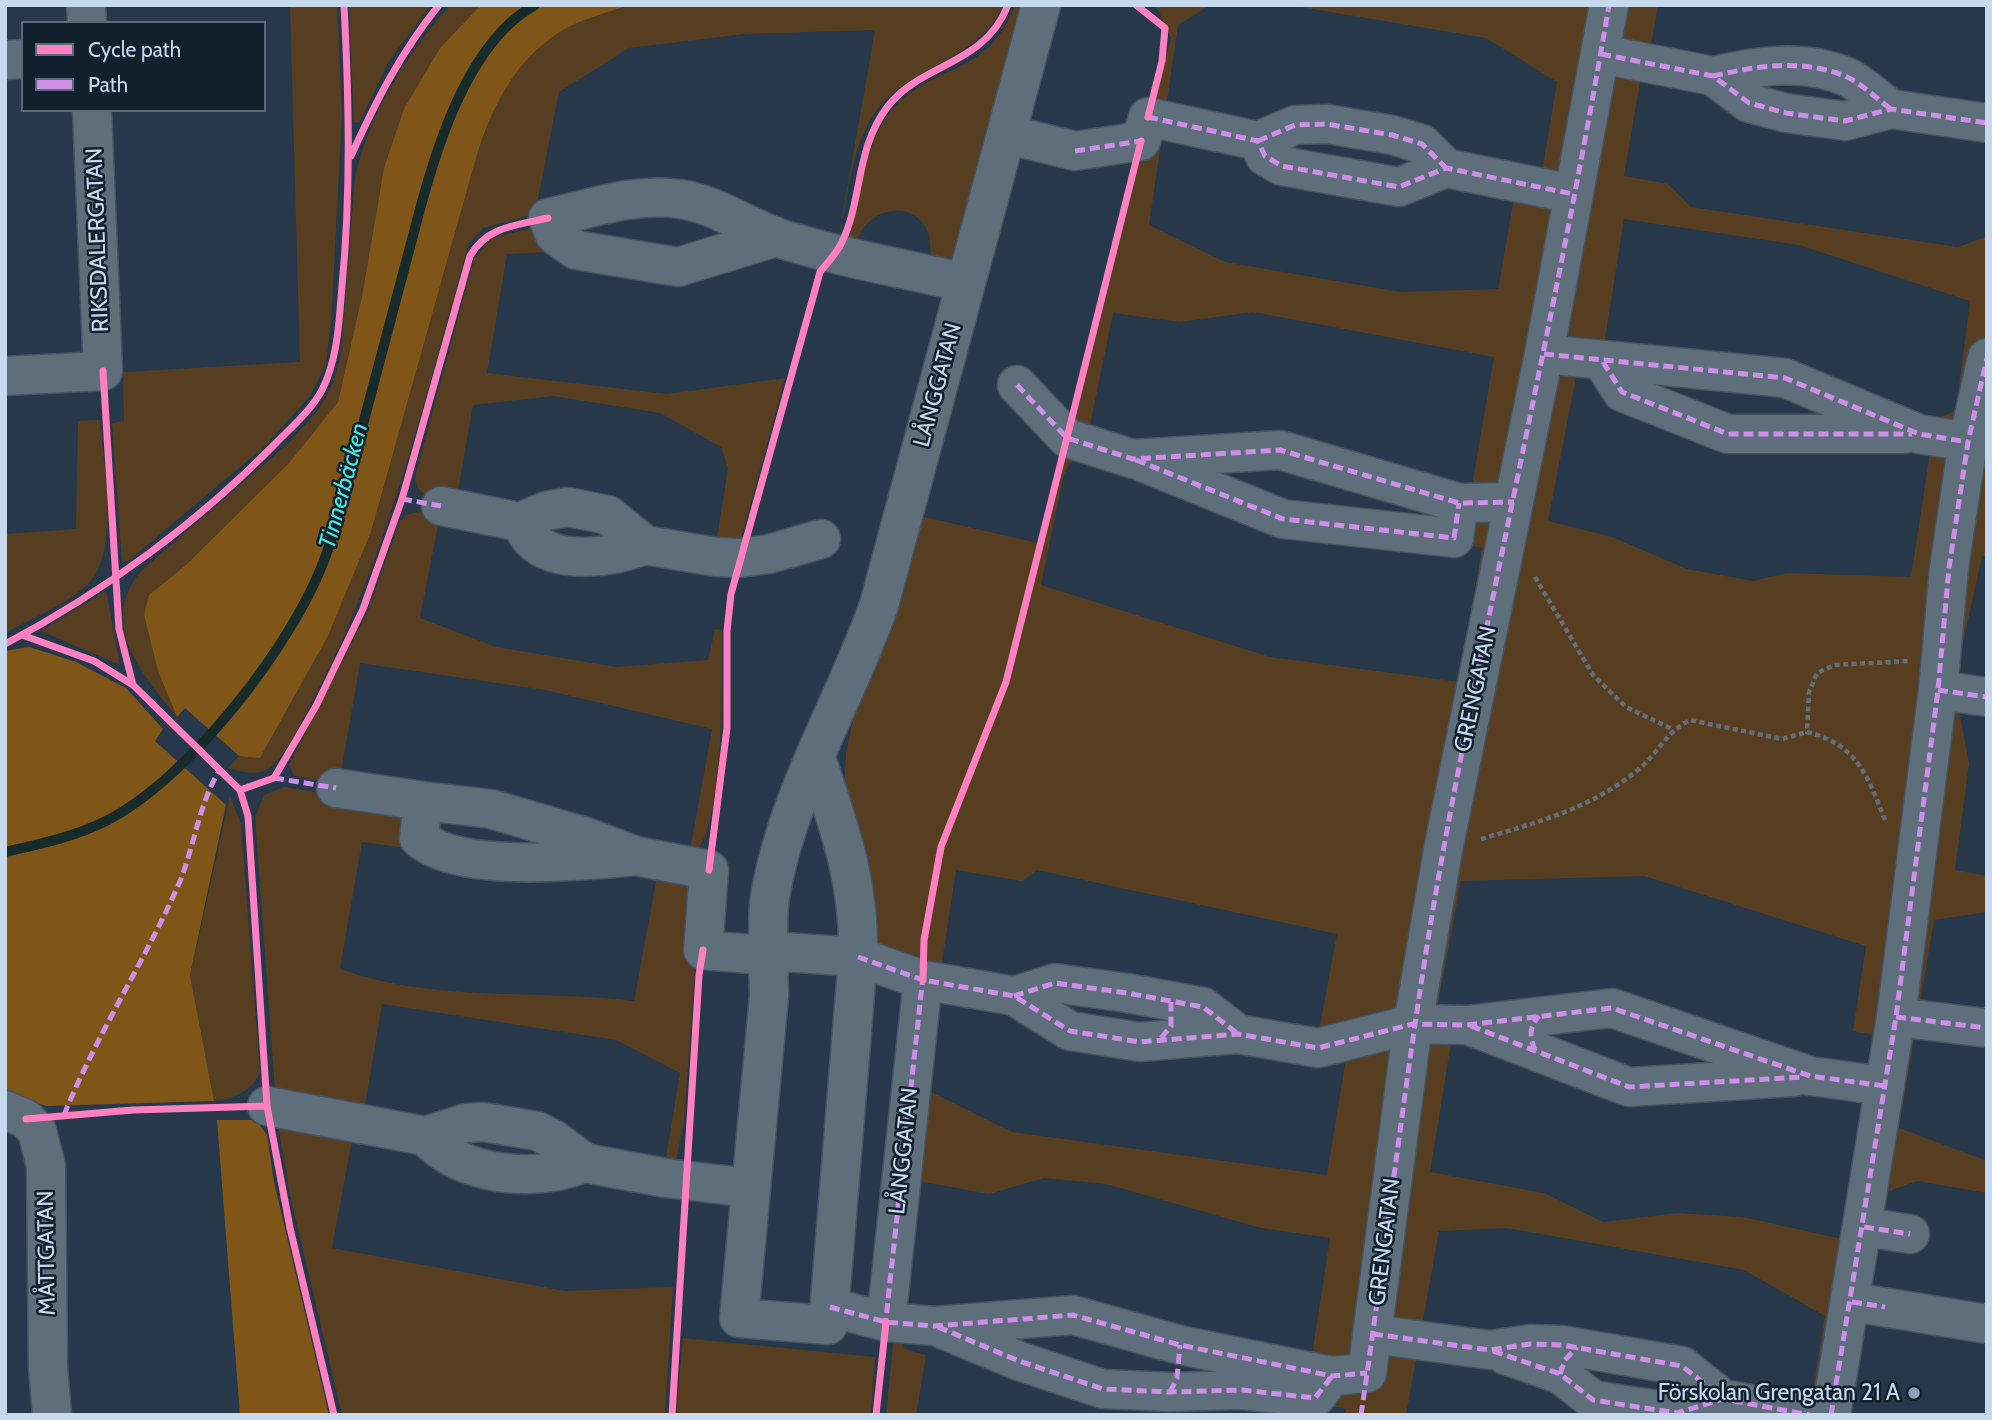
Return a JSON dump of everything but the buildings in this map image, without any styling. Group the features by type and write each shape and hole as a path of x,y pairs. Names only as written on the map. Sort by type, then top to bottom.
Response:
{"street":[{"name":"LÅNGGATAN","path":"830,1307 828,1325 739,1318 769,996 770,898 789,822 861,656 879,605 1041,5"},
{"name":"GRENGATAN","path":"1350,1374 1373,1334 1413,1024 1443,849 1544,354 1609,5"},
{"path":"1601,54 1713,76 1765,64 1807,66 1848,77 1891,109 1987,123"},
{"name":"RIKSDALERGATAN","path":"5,376 103,371 92,112"},
{"path":"1006,134 1075,150 1141,141 1148,117 1258,141 1295,125 1327,124 1392,135 1422,144 1446,168 1573,194"},
{"path":"776,237 678,267 576,250 555,235 548,218 641,198 681,199 734,217 776,237 835,255 893,265 965,283"},
{"path":"1544,354 1603,362 1744,372 1786,379 1919,434"},
{"path":"1603,362 1622,392 1728,434 1919,434 1968,442"},
{"path":"1832,1415 1868,1305 1864,1227 1896,1017 1968,442 1985,378"},
{"path":"1017,385 1067,438 1133,459 1283,519 1454,538 1459,503"},
{"path":"1133,459 1280,450 1511,517"},
{"path":"441,506 520,522 531,540 544,549 574,556 619,555 645,545 740,558 769,554 821,539"},
{"path":"1939,674 1987,697"},
{"path":"816,758 851,867 859,923 830,1307 886,1322 934,1326 1073,1315 1180,1345 1350,1374"},
{"path":"336,788 458,804 523,816 636,856 709,870 703,950 858,957 922,980 1014,996 1070,1031 1140,1042 1161,1038 1238,1034 1318,1048 1413,1024 1467,1025 1537,1034 1629,1087 1810,1076 1885,1086"},
{"path":"423,801 419,838 442,853 465,858 538,862 636,856"},
{"name":"LÅNGGATAN","path":"886,1322 922,980"},
{"path":"1014,996 1055,983 1203,1007 1238,1034"},
{"path":"1161,1038 1171,1026 1171,1002"},
{"path":"1537,1034 1612,1008 1810,1076"},
{"path":"1896,1017 1987,1028"},
{"path":"267,1106 425,1136 466,1123 537,1131 585,1163 666,1178 750,1188"},
{"name":"MÅTTGATAN","path":"5,1110 26,1119 37,1131 46,1166 48,1367 52,1415"},
{"path":"1864,1227 1910,1234"},
{"path":"1868,1305 1987,1324"},
{"path":"934,1326 1019,1361 1103,1388 1170,1392 1242,1390 1315,1398 1350,1374"},
{"name":"GRENGATAN","path":"1373,1334 1568,1361 1593,1399 1677,1413 1723,1399 1810,1415"},
{"path":"1170,1392 1177,1378 1180,1345"}],"path":[{"path":"1511,517 1594,675 1626,706 1672,729"},
{"path":"1807,732 1809,692 1817,673 1835,665 1939,674"},
{"path":"1443,849 1527,826 1597,800 1642,767 1672,729 1690,720 1782,739 1807,732 1828,737 1860,763 1887,823"}],"shaded area":[{"path":"290,5 337,5 342,114 331,324 326,364 310,396 265,446 128,561 122,562 112,423 124,421 123,372 300,362"},
{"path":"349,5 431,5 389,61 359,123 354,122"},
{"path":"450,5 481,5 440,48 384,168 362,296 338,402 289,463 187,564 149,595 158,671 177,717 151,684 130,648 124,630 123,611 129,591 141,571 289,443 319,409 333,384 341,355 355,177 362,153 392,85 419,44"},
{"path":"481,5 628,5 570,26 546,41 519,70 498,103 476,158 371,532 328,636 260,758 239,756 185,708 177,717 158,671 144,615 149,595 187,564 289,463 338,402 362,296 384,168 404,109 440,48"},
{"path":"628,5 1003,5 993,23 979,37 896,91 871,119 857,151 838,241 875,30 744,34 629,48 559,92 535,214 483,228 469,243 386,528 343,638 317,692 291,741 273,765 257,773 228,768 239,756 261,757 328,636 371,532 476,158 498,103 519,70 546,41 570,26"},
{"path":"1015,5 1026,5 955,257 931,260 928,232 920,220 910,213 899,211 876,217 866,225 855,249 847,246 863,175 882,124 908,95 975,58 990,46 1003,29"},
{"path":"1150,5 1210,5 1178,25 1149,225 1225,262 1401,292 1498,289 1518,175 1541,178 1557,82 1486,38 1289,5 1658,5 1650,50 1642,71 1624,176 1668,184 1691,207 1958,247 1985,237 1987,231 1987,556 1982,556 1954,684 1969,764 1955,870 1987,876 1987,912 1934,920 1899,1128 1987,1161 1987,1193 1917,1181 1881,1194 1826,1415 1809,1415 1825,1316 1744,1270 1507,1228 1439,1231 1406,1415 1345,1415 1346,1409 1328,1405 1311,1362 1330,1238 1261,1228 1106,1184 1044,1178 989,1194 919,1181 898,1304 904,1349 926,1355 916,1415 886,1415 930,972 875,947 878,918 844,790 846,753 855,710 920,516 1042,544 1171,38 1157,8","holes":["1624,219 1799,245 1970,301 1956,410 1935,420 1911,577 1787,573 1753,581 1687,569 1612,537 1548,521 1576,377 1603,351","1253,312 1494,357 1462,544 1482,548 1460,682 1270,657 1041,585 1064,474 1088,435 1113,313 1180,322","956,870 1022,881 1037,870 1337,934 1318,1036 1346,1058 1327,1175 1012,1132 923,1088","1644,876 1866,946 1853,1031 1879,1036 1851,1241 1743,1217 1677,1213 1603,1222 1544,1193 1430,1172 1451,1043 1436,1014 1461,881"]},
{"path":"540,226 551,252 507,254 487,373 667,394 785,378 740,543 715,550 728,468 721,447 660,413 553,396 473,405 456,502 434,498 418,488 416,473 474,259 492,238"},
{"path":"100,420 107,532 96,573 85,587 66,600 5,633 5,534 76,529 78,421"},
{"path":"408,514 440,514 420,618 496,647 616,667 708,660 715,629 722,630 721,715 716,789 710,821 701,845 689,856 712,729 545,690 360,663 339,784 294,776 289,765 367,613 400,521"},
{"path":"106,591 120,665 41,631"},
{"path":"29,647 76,662 126,688 163,729 155,741 226,805 190,975 214,1101 46,1106 5,1092 5,651"},
{"path":"284,787 414,807 407,848 362,842 340,969 376,980 449,991 634,1001 658,871 686,876 700,899 684,1122 676,1161 664,1170 680,1073 616,1040 382,1004 363,1118 275,1091 255,817 264,795"},
{"path":"230,797 241,824 260,1073 241,1093 214,1101 190,975"},
{"path":"217,1120 256,1120 267,1135 274,1182 329,1415 240,1415"},
{"path":"277,1120 354,1129 332,1248 565,1291 673,1287 665,1415 342,1415 290,1195"},
{"path":"683,1338 875,1357 871,1415 676,1415"}],"waterway":[{"name":"Tinnerbäcken","path":"5,852 57,840 82,831 106,821 138,801 204,742 265,667 290,628 326,555 346,492 426,186 446,127 474,69 492,43 512,21 535,5"}],"marked path":[{"path":"1361,1415 1409,1063 1443,852 1570,217 1609,5"},
{"path":"1601,54 1713,76 1749,103 1786,113 1845,121 1891,109 1987,123"},
{"path":"1713,76 1763,67 1814,67 1853,80 1891,109"},
{"path":"1148,117 1258,141 1265,156 1282,166 1399,187 1446,168 1573,194"},
{"path":"1258,141 1295,125 1327,124 1392,135 1422,144 1446,168"},
{"path":"1075,151 1141,141"},
{"path":"1544,354 1785,378 1919,434 1968,442"},
{"path":"1831,1415 1896,1017 1938,690 1949,568 1968,442 1987,358"},
{"path":"1603,362 1622,392 1728,434 1912,434"},
{"path":"1017,385 1067,438 1133,459 1280,450 1459,503 1514,502"},
{"path":"1136,460 1283,519 1454,538 1459,503"},
{"path":"402,499 441,506"},
{"path":"1938,690 1987,697"},
{"path":"64,1115 90,1057 178,886 201,813 219,771"},
{"path":"274,778 336,788"},
{"path":"858,957 923,980 1014,996 1070,1031 1140,1042 1238,1034 1318,1048 1413,1024 1467,1025 1612,1008 1810,1076 1885,1086"},
{"path":"885,1328 923,976"},
{"path":"1014,996 1055,983 1127,993 1203,1007 1238,1034"},
{"path":"1161,1038 1171,1026 1171,1002"},
{"path":"1535,1051 1531,1033 1539,1016"},
{"path":"1896,1017 1987,1028"},
{"path":"1471,1026 1629,1087 1803,1077"},
{"path":"1864,1227 1910,1234"},
{"path":"1852,1302 1885,1307"},
{"path":"830,1307 886,1322 934,1326 1073,1315 1180,1345 1332,1376 1367,1373"},
{"path":"938,1327 1019,1361 1103,1389 1170,1392 1242,1390 1315,1398 1332,1376"},
{"path":"1373,1334 1490,1350 1530,1344 1562,1345 1682,1366 1723,1399 1810,1415"},
{"path":"1170,1392 1177,1378 1180,1345"},
{"path":"1560,1374 1565,1360 1577,1347"},
{"path":"1493,1351 1560,1374 1593,1400 1677,1413 1723,1399"}],"cycle path":[{"path":"5,644 78,602 149,554 183,527 247,472 308,411 322,390 337,339 345,251 348,146 344,5"},
{"path":"351,156 390,78 439,5"},
{"path":"709,870 727,728 727,631 731,594 820,272 835,254 849,225 864,156 877,122 888,106 918,80 969,52 984,40 997,25 1008,5"},
{"path":"1136,5 1165,28 1162,61 1148,117"},
{"path":"923,980 924,940 941,847 1006,682 1141,141"},
{"path":"240,790 274,778 316,706 363,609 402,499 470,256 485,238 504,228 548,218"},
{"path":"103,371 119,629 133,685"},
{"path":"22,635 94,661 133,685 240,790 248,816 267,1106 290,1228 334,1415"},
{"path":"672,1415 699,975 703,950"},
{"path":"26,1119 133,1110 267,1106"},
{"path":"876,1415 886,1322"}],"place":[{"name":"Förskolan Grengatan 21 A","path":"1914,1393"}]}
